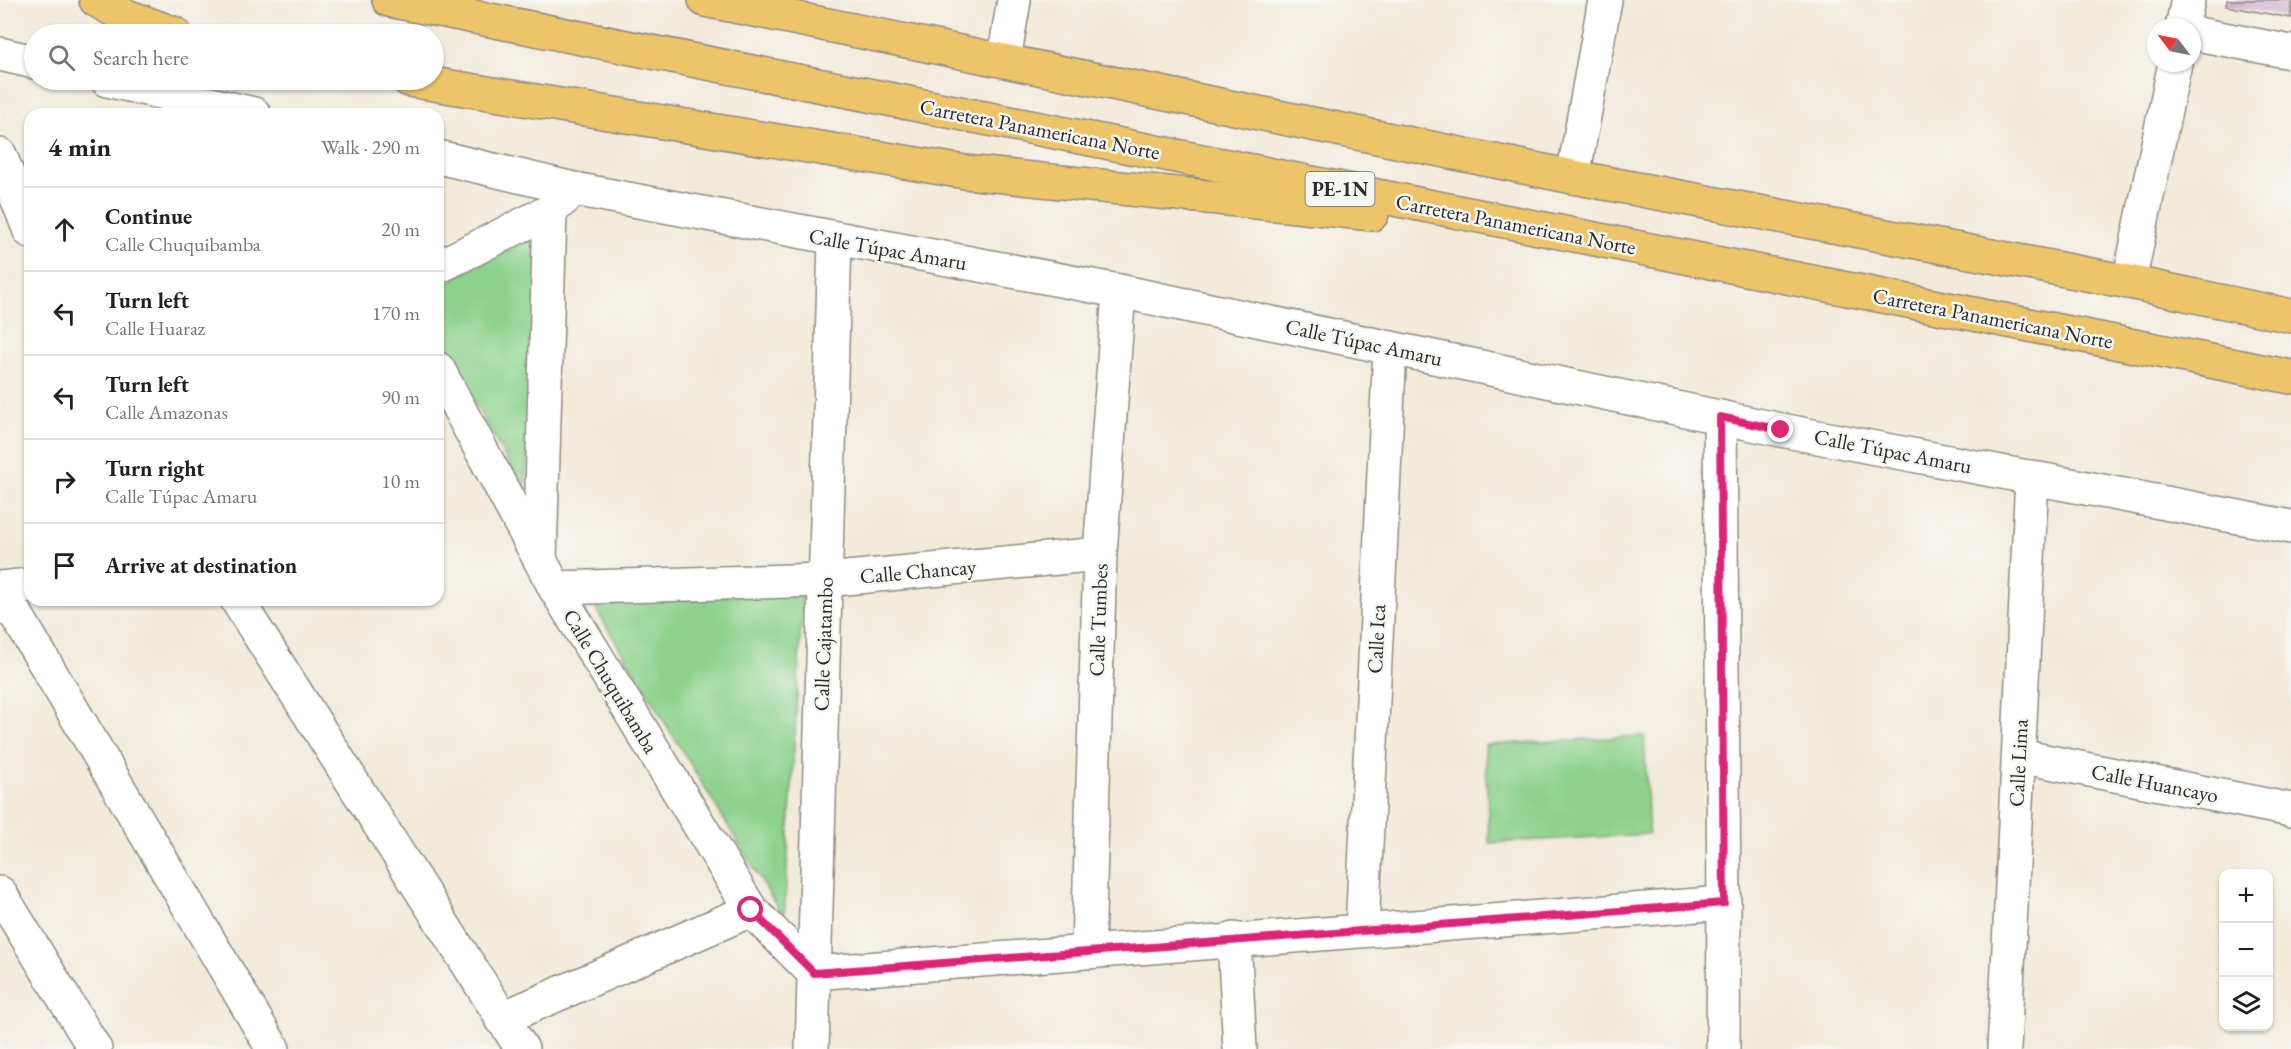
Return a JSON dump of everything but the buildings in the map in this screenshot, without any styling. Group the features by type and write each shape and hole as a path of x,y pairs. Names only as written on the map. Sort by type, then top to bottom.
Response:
{"highway":[{"path":"96,0 121,14 148,24"},
{"name":"Carretera Panamericana Norte","path":"388,0 2291,377"},
{"path":"705,0 1573,177 2129,282 2291,316"},
{"path":"444,86 965,172 1576,236"}],"street":[{"path":"1004,60 1014,0"},
{"path":"1573,177 1605,0"},
{"path":"2184,18 2188,0"},
{"path":"2201,35 2291,52"},
{"path":"0,54 24,60"},
{"path":"2129,282 2173,72"},
{"path":"150,90 228,108"},
{"path":"0,155 24,216"},
{"name":"Calle Túpac Amaru","path":"444,158 574,189 1119,291 1720,417 2291,527"},
{"path":"0,178 24,220"},
{"path":"444,264 550,212 574,189"},
{"path":"547,574 550,212"},
{"name":"Calle Cajatambo","path":"812,1049 835,239"},
{"name":"Calle Tumbes","path":"1088,950 1100,554 1119,291"},
{"name":"Calle Ica","path":"1362,930 1390,348"},
{"name":"Calle Chuquibamba","path":"444,380 547,574 751,910 814,973"},
{"path":"1720,417 1723,1049"},
{"name":"Calle Lima","path":"2004,1049 2032,477"},
{"name":"Calle Chancay","path":"547,574 825,580 1100,554"},
{"path":"0,588 24,586"},
{"path":"0,601 17,616 273,1049"},
{"path":"241,606 522,1049"},
{"name":"Calle Huancayo","path":"2019,756 2291,810"},
{"path":"0,892 95,1049"},
{"path":"814,973 1088,950 1724,903"},
{"path":"501,1019 751,910"},
{"path":"1234,939 1240,1049"}],"green space":[{"path":"527,238 541,247 525,492 444,350 444,284"},
{"path":"803,593 784,918 591,601"},
{"path":"1644,736 1649,834 1489,843 1485,745"}],"route":[{"path":"751,910 814,973 1088,950 1724,903 1720,417 1781,430"}]}
